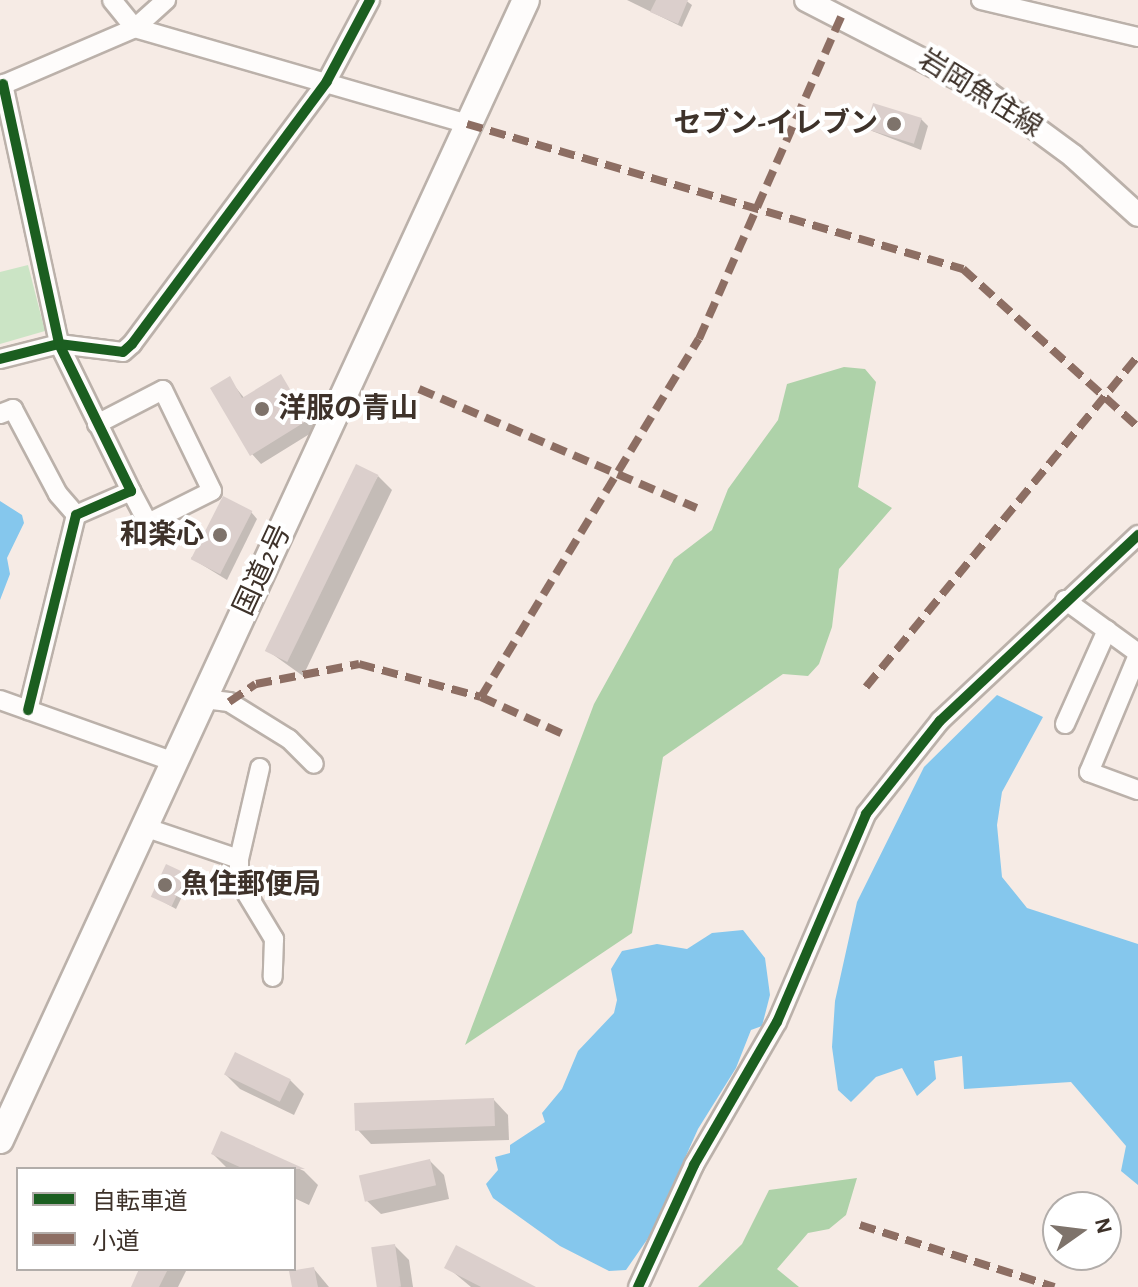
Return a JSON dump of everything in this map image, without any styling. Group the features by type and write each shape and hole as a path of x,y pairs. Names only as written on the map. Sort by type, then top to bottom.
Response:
{"highway":[{"name":"国道2号","path":"0,1140 526,0"}],"main road":[{"name":"岩岡魚住線","path":"806,0 980,88 1073,156 1138,215"}],"street":[{"path":"112,0 135,28 327,81 467,124"},
{"path":"97,424 163,390 212,491 148,523 131,491 97,424 59,344 2,85 135,28 166,0"},
{"path":"0,359 59,344 123,352 132,344 327,81 370,0"},
{"path":"981,0 1138,37"},
{"path":"0,414 13,409 58,494 76,515"},
{"path":"76,515 131,491"},
{"path":"28,710 76,515"},
{"path":"638,1287 694,1165 777,1022 866,814 940,721 1065,600 1138,535"},
{"path":"1065,600 1138,654 1089,772 1138,790"},
{"path":"1065,724 1107,630"},
{"path":"204,699 229,702 289,739 314,764"},
{"path":"0,700 174,762"},
{"path":"260,768 239,859 239,881 274,939 273,977"},
{"path":"144,827 239,859"}],"green space":[{"path":"28,265 45,331 0,344 0,272"},
{"path":"844,367 865,369 876,382 858,487 892,508 839,569 832,627 819,664 808,676 783,674 663,757 632,933 465,1045 594,704 674,559 712,530 728,489 778,420 787,384"},
{"path":"857,1178 846,1215 829,1229 808,1233 777,1269 799,1287 698,1287 742,1244 769,1190"}],"water":[{"path":"0,501 22,515 24,523 7,558 10,574 0,600"},
{"path":"997,695 1043,717 1002,792 997,825 1002,877 1027,908 1138,944 1138,1185 1121,1171 1126,1146 1071,1082 964,1089 962,1056 934,1061 936,1079 917,1096 902,1068 876,1077 851,1102 838,1090 832,1047 835,1001 857,902 924,767"},
{"path":"743,930 765,958 770,995 762,1026 751,1030 736,1068 698,1129 651,1234 626,1270 609,1271 560,1246 493,1198 486,1184 498,1170 495,1157 510,1153 510,1145 545,1122 542,1113 562,1089 578,1051 614,1013 617,1000 611,969 622,951 657,944 687,949 712,933"}],"building":[{"path":"656,0 688,0 678,24 650,12"},
{"name":"セブン-イレブン","path":"873,103 922,118 914,144 865,129"},
{"name":"洋服の青山","path":"281,374 308,420 250,456 210,388 230,376 242,398"},
{"path":"356,464 378,475 287,662 265,651"},
{"name":"和楽心","path":"223,496 252,511 220,574 191,559"},
{"path":"166,864 187,874 172,906 151,897"},
{"path":"235,1052 291,1079 280,1102 224,1074"},
{"path":"494,1098 495,1126 355,1131 354,1103"},
{"path":"221,1131 305,1169 240,1167 211,1154"},
{"path":"430,1159 436,1185 365,1202 359,1175"},
{"path":"395,1244 401,1287 377,1287 371,1247"},
{"path":"456,1245 536,1287 481,1287 444,1268"},
{"path":"314,1267 318,1287 292,1287 289,1271"},
{"path":"138,1271 167,1271 159,1287 131,1287"}],"marked path":[{"path":"229,702 256,684 359,664 481,697 699,339 841,17"},
{"path":"467,124 963,269 1138,427"},
{"path":"866,687 1138,356"},
{"path":"419,389 697,508"},
{"path":"481,697 565,735"},
{"path":"860,1225 1054,1287"}],"cycle path":[{"path":"0,359 59,344 123,352 132,344 327,81 370,0"},
{"path":"3,84 59,344 131,491 76,515 28,710"},
{"path":"638,1287 694,1165 777,1022 866,814 940,721 1138,535"}],"place":[{"name":"セブン-イレブン","path":"894,124"},
{"name":"洋服の青山","path":"262,409"},
{"name":"和楽心","path":"220,535"},
{"name":"魚住郵便局","path":"165,885"}]}
